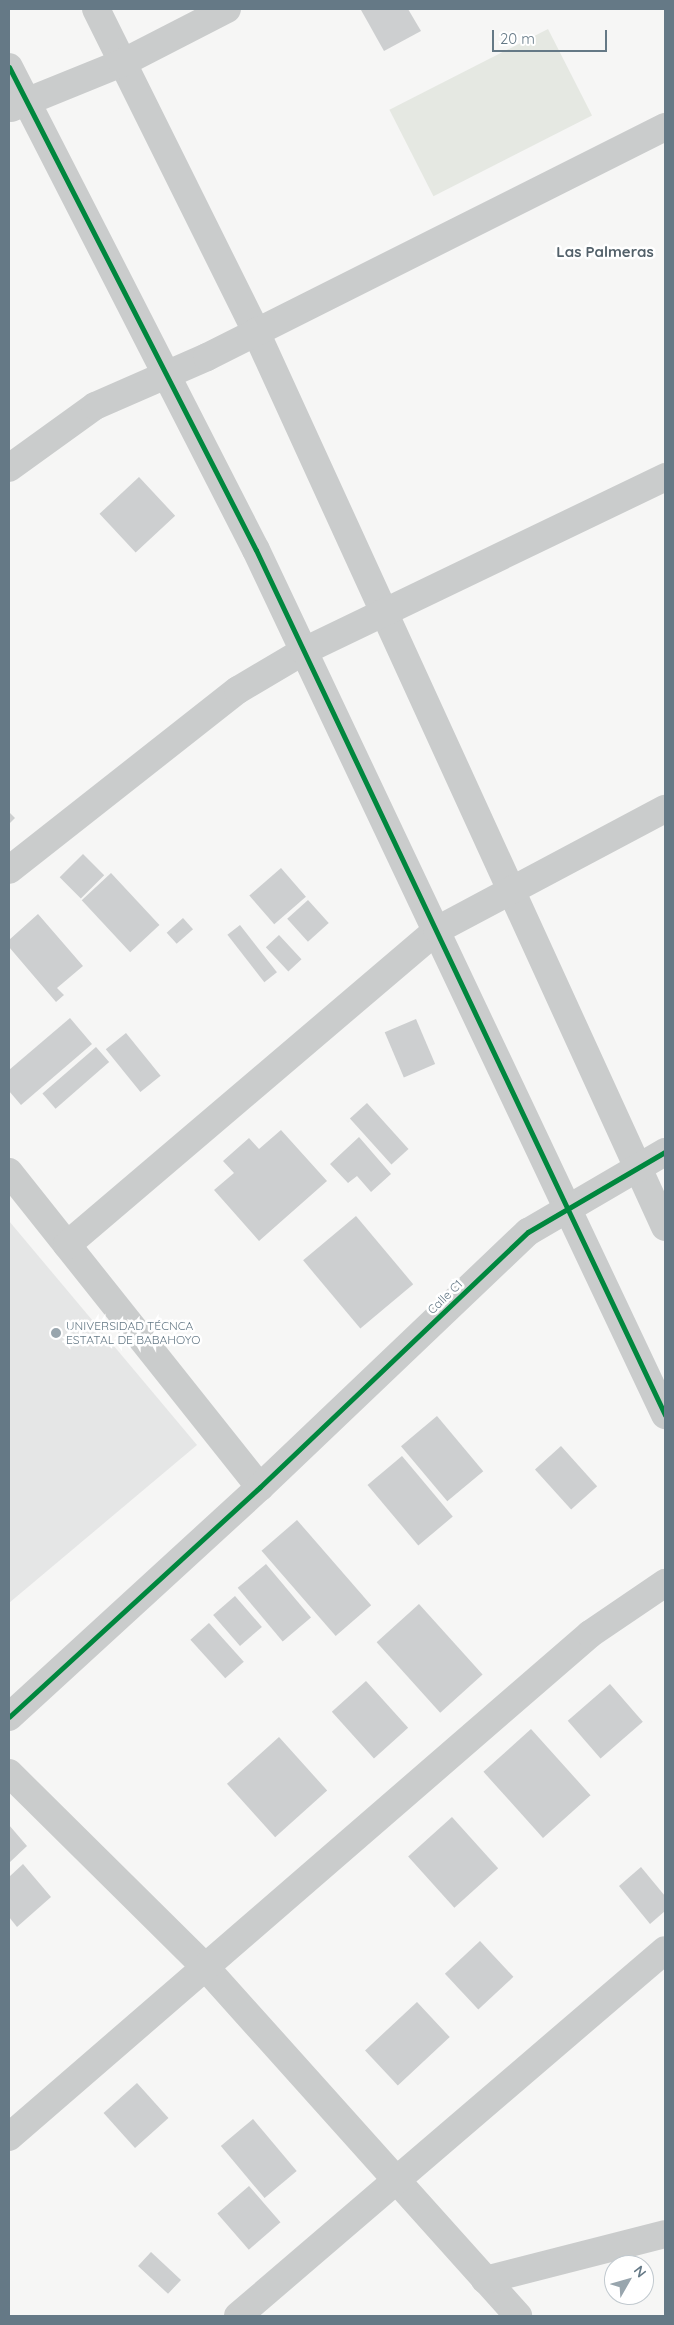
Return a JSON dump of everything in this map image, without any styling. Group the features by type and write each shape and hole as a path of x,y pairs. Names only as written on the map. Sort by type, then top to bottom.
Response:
{"street":[{"path":"96,9 256,332 383,613 641,1166 665,1227"},
{"path":"18,107 122,62 227,9"},
{"path":"9,67 18,107 166,374 304,651 665,1415"},
{"path":"9,468 95,406 256,332 665,127"},
{"path":"9,870 238,690 304,651 665,477"},
{"path":"67,1245 437,930 665,809"},
{"name":"Calle C1","path":"9,1718 260,1487 528,1232 665,1152"},
{"path":"9,1172 260,1487"},
{"path":"9,2137 207,1969 590,1634 665,1583"},
{"path":"9,1773 207,1969 399,2179 518,2316"},
{"path":"238,2316 665,1950"},
{"path":"485,2280 665,2234"}],"shaded area":[{"path":"548,29 592,115 433,196 389,110"},
{"name":"UNIVERSIDAD TÉCNCA ESTATAL DE BABAHOYO","path":"9,1221 197,1445 9,1603"}],"building":[{"path":"408,9 421,31 384,51 361,10"},
{"path":"139,477 175,516 136,553 100,514"},
{"path":"9,812 15,818 9,824"},
{"path":"83,854 104,875 81,899 60,877"},
{"path":"281,868 306,897 274,924 249,896"},
{"path":"111,873 159,925 130,952 82,900"},
{"path":"308,900 329,923 308,942 287,919"},
{"path":"38,914 83,966 57,988 64,995 56,1002 9,947 9,940"},
{"path":"183,918 193,929 177,944 167,933"},
{"path":"240,925 277,972 264,982 227,935"},
{"path":"279,935 302,959 288,971 266,947"},
{"path":"70,1018 92,1044 21,1105 9,1091 9,1070"},
{"path":"416,1019 435,1064 404,1077 385,1032"},
{"path":"126,1033 161,1076 140,1092 106,1049"},
{"path":"96,1047 109,1062 56,1109 42,1094"},
{"path":"367,1103 408,1149 391,1164 350,1118"},
{"path":"281,1130 327,1181 259,1241 214,1190 234,1173 223,1161 249,1138 259,1149"},
{"path":"359,1137 391,1174 371,1192 357,1176 348,1183 330,1164"},
{"path":"356,1216 413,1284 360,1329 303,1260"},
{"path":"437,1416 483,1471 447,1501 401,1446"},
{"path":"561,1446 597,1486 571,1510 535,1469"},
{"path":"402,1456 453,1517 418,1545 368,1485"},
{"path":"297,1520 371,1605 336,1636 262,1551"},
{"path":"266,1564 311,1618 283,1641 238,1588"},
{"path":"235,1596 262,1627 240,1646 213,1615"},
{"path":"419,1604 483,1675 440,1713 377,1642"},
{"path":"209,1623 244,1662 225,1678 190,1640"},
{"path":"366,1681 408,1728 374,1759 332,1712"},
{"path":"610,1684 643,1722 601,1758 568,1721"},
{"path":"531,1729 591,1795 543,1838 483,1772"},
{"path":"279,1737 327,1791 275,1837 227,1784"},
{"path":"452,1817 498,1868 454,1908 408,1856"},
{"path":"9,1825 27,1846 9,1863"},
{"path":"23,1864 51,1897 17,1927 9,1917 9,1877"},
{"path":"641,1867 665,1896 665,1911 650,1924 619,1886"},
{"path":"480,1941 513,1977 478,2010 445,1974"},
{"path":"417,2002 450,2037 398,2086 365,2050"},
{"path":"137,2083 168,2118 135,2148 104,2113"},
{"path":"253,2119 297,2171 265,2198 221,2146"},
{"path":"249,2186 280,2222 249,2250 217,2214"},
{"path":"151,2252 181,2280 168,2294 138,2266"}],"cycle path":[{"path":"9,67 256,550 665,1415"},
{"path":"9,1717 260,1487 528,1232 665,1152"}],"place":[{"name":"UNIVERSIDAD TÉCNCA ESTATAL DE BABAHOYO","path":"56,1333"}],"district":[{"name":"Las Palmeras","path":"605,252"}]}
